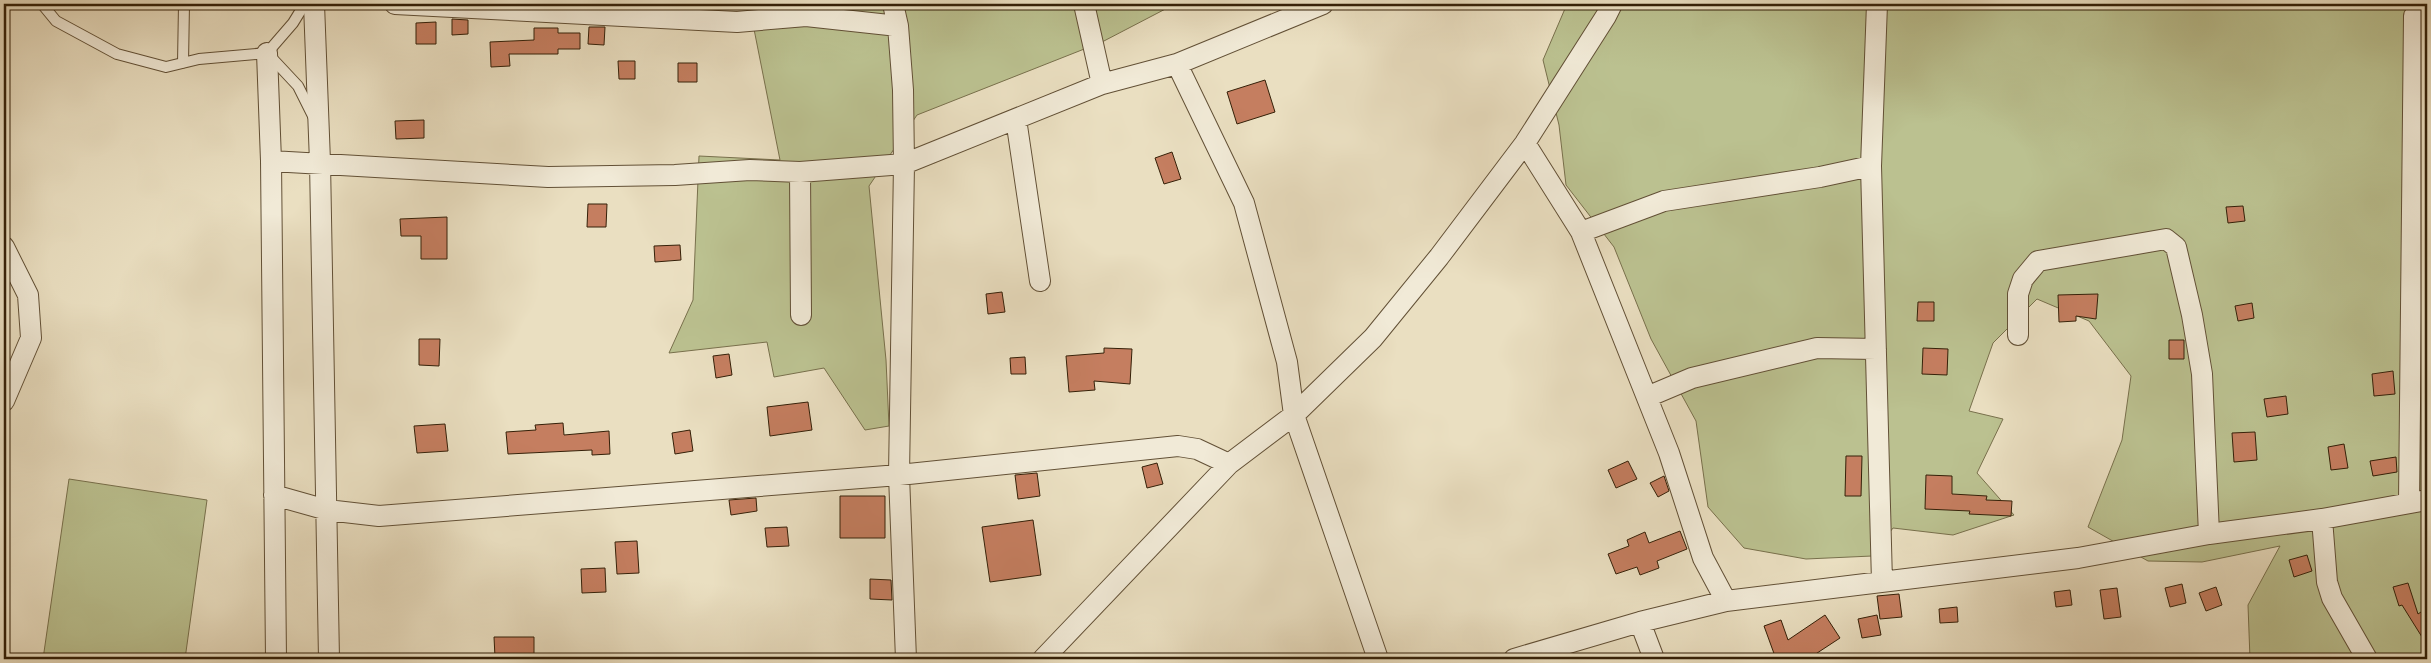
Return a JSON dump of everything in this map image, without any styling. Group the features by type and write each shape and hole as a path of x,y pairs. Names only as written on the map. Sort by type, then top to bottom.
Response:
{"street":[{"path":"314,4 320,162 329,659"},
{"path":"395,4 738,22 806,16 898,26"},
{"path":"893,4 898,26 903,90 904,164 899,476 906,659"},
{"path":"1084,4 1102,84"},
{"path":"271,161 320,162 548,176 675,175 750,170 800,172 904,164 1102,84 1177,64 1323,4"},
{"path":"1043,659 1229,464 1294,415 1373,338 1439,257 1525,143 1612,4"},
{"path":"1877,4 1871,166 1882,582"},
{"path":"1514,659 1640,622 1726,601 2078,558 2209,534 2322,519 2418,501 2414,16"},
{"path":"267,53 271,161 276,659"},
{"path":"1177,64 1244,203 1287,362 1294,415 1378,659"},
{"path":"1016,119 1040,281"},
{"path":"1525,143 1581,232 1669,452 1703,558 1726,601"},
{"path":"1581,232 1664,201 1820,177 1871,166"},
{"path":"800,172 801,315"},
{"path":"2018,335 2018,294 2023,279 2038,261 2166,239 2176,247 2192,316 2202,374 2209,534"},
{"path":"4,246 28,295 31,338 4,401"},
{"path":"1647,397 1692,378 1817,348 1876,349"},
{"path":"274,496 327,510 379,516 899,476 1178,446 1197,448 1229,464"},
{"path":"2322,519 2327,582 2332,598 2367,659"},
{"path":"1640,622 1654,659"}],"lane":[{"path":"42,4 56,20 117,54 166,67 199,59 267,53 293,23 301,10 308,4"},
{"path":"183,63 184,4"},
{"path":"267,53 298,86 318,126"}],"green space":[{"path":"749,4 1175,4 1102,42 917,115 869,186 886,360 889,426 865,430 824,368 774,377 767,342 669,353 693,300 699,156 780,160"},
{"path":"1567,4 2427,4 2427,659 2250,659 2248,605 2280,546 2202,562 2148,561 2088,527 2122,440 2131,376 2089,321 2037,299 1993,343 1969,411 2003,419 1977,473 2014,515 1953,535 1893,528 1872,556 1806,559 1744,548 1708,507 1696,421 1651,339 1614,247 1566,185 1559,125 1543,60"},
{"path":"69,479 207,500 185,659 43,659"}],"building":[{"path":"452,19 468,20 468,34 452,35"},
{"path":"436,22 436,44 416,44 416,23"},
{"path":"589,27 605,27 604,45 588,44"},
{"path":"534,28 558,28 558,33 580,33 580,49 558,49 558,54 509,54 510,66 491,67 490,42 534,40"},
{"path":"618,61 635,61 635,79 619,79"},
{"path":"678,63 697,63 697,82 678,82"},
{"path":"1265,80 1275,112 1237,124 1227,92"},
{"path":"424,120 424,138 396,139 395,121"},
{"path":"1172,152 1181,179 1164,184 1155,158"},
{"path":"588,204 607,204 606,227 587,227"},
{"path":"2243,206 2245,221 2228,223 2226,207"},
{"path":"447,217 447,259 421,259 421,236 401,236 400,219"},
{"path":"680,245 681,260 655,262 654,246"},
{"path":"1002,292 1005,312 988,314 986,294"},
{"path":"2098,294 2096,319 2076,316 2076,321 2059,322 2058,295"},
{"path":"1918,302 1934,302 1934,321 1917,321"},
{"path":"2252,303 2254,318 2238,321 2235,306"},
{"path":"419,339 440,339 439,366 419,365"},
{"path":"2169,340 2184,340 2184,359 2169,359"},
{"path":"1104,348 1132,349 1130,384 1094,381 1095,390 1069,392 1066,356 1104,353"},
{"path":"1923,348 1948,349 1947,375 1922,374"},
{"path":"729,354 732,375 716,378 713,356"},
{"path":"1025,357 1026,374 1011,374 1010,358"},
{"path":"2393,371 2395,394 2374,396 2372,374"},
{"path":"2286,396 2288,414 2267,417 2264,399"},
{"path":"808,402 812,430 770,436 767,407"},
{"path":"563,423 564,435 609,431 610,454 592,455 592,450 508,454 506,432 536,430 535,425"},
{"path":"445,424 448,451 417,453 414,426"},
{"path":"690,430 693,451 675,454 672,433"},
{"path":"2255,432 2257,460 2234,462 2232,433"},
{"path":"2344,444 2348,468 2331,470 2328,447"},
{"path":"1846,456 1862,456 1861,496 1845,496"},
{"path":"2396,457 2397,472 2373,476 2370,461"},
{"path":"1628,461 1637,479 1616,488 1608,470"},
{"path":"1157,463 1163,484 1147,488 1142,467"},
{"path":"1037,473 1040,496 1018,499 1015,475"},
{"path":"1926,475 1952,476 1952,494 1987,496 1986,500 2012,501 2011,516 1969,514 1970,511 1925,509"},
{"path":"1664,476 1669,491 1658,497 1650,483"},
{"path":"840,496 885,496 885,538 840,538"},
{"path":"756,498 757,511 731,515 729,500"},
{"path":"1033,520 1041,575 990,582 982,527"},
{"path":"787,527 789,546 767,547 765,528"},
{"path":"1680,531 1687,549 1657,561 1659,568 1640,575 1637,567 1616,574 1608,554 1629,546 1627,540 1645,532 1649,543"},
{"path":"637,541 639,573 617,574 615,542"},
{"path":"2307,555 2312,571 2294,577 2289,560"},
{"path":"605,568 606,592 582,593 581,569"},
{"path":"870,579 891,580 892,600 870,599"},
{"path":"2408,583 2418,614 2427,608 2427,645 2402,605 2399,606 2393,587"},
{"path":"2182,584 2186,603 2170,607 2165,588"},
{"path":"2216,587 2222,605 2206,611 2199,593"},
{"path":"2117,588 2121,617 2104,619 2100,590"},
{"path":"2070,590 2072,605 2056,607 2054,592"},
{"path":"1899,594 1902,617 1880,619 1877,596"},
{"path":"1957,607 1958,622 1940,623 1939,609"},
{"path":"1825,615 1840,638 1808,659 1776,659 1764,626 1781,620 1788,640"},
{"path":"1877,615 1881,635 1862,638 1858,619"},
{"path":"494,637 534,637 534,656 495,657"}]}
